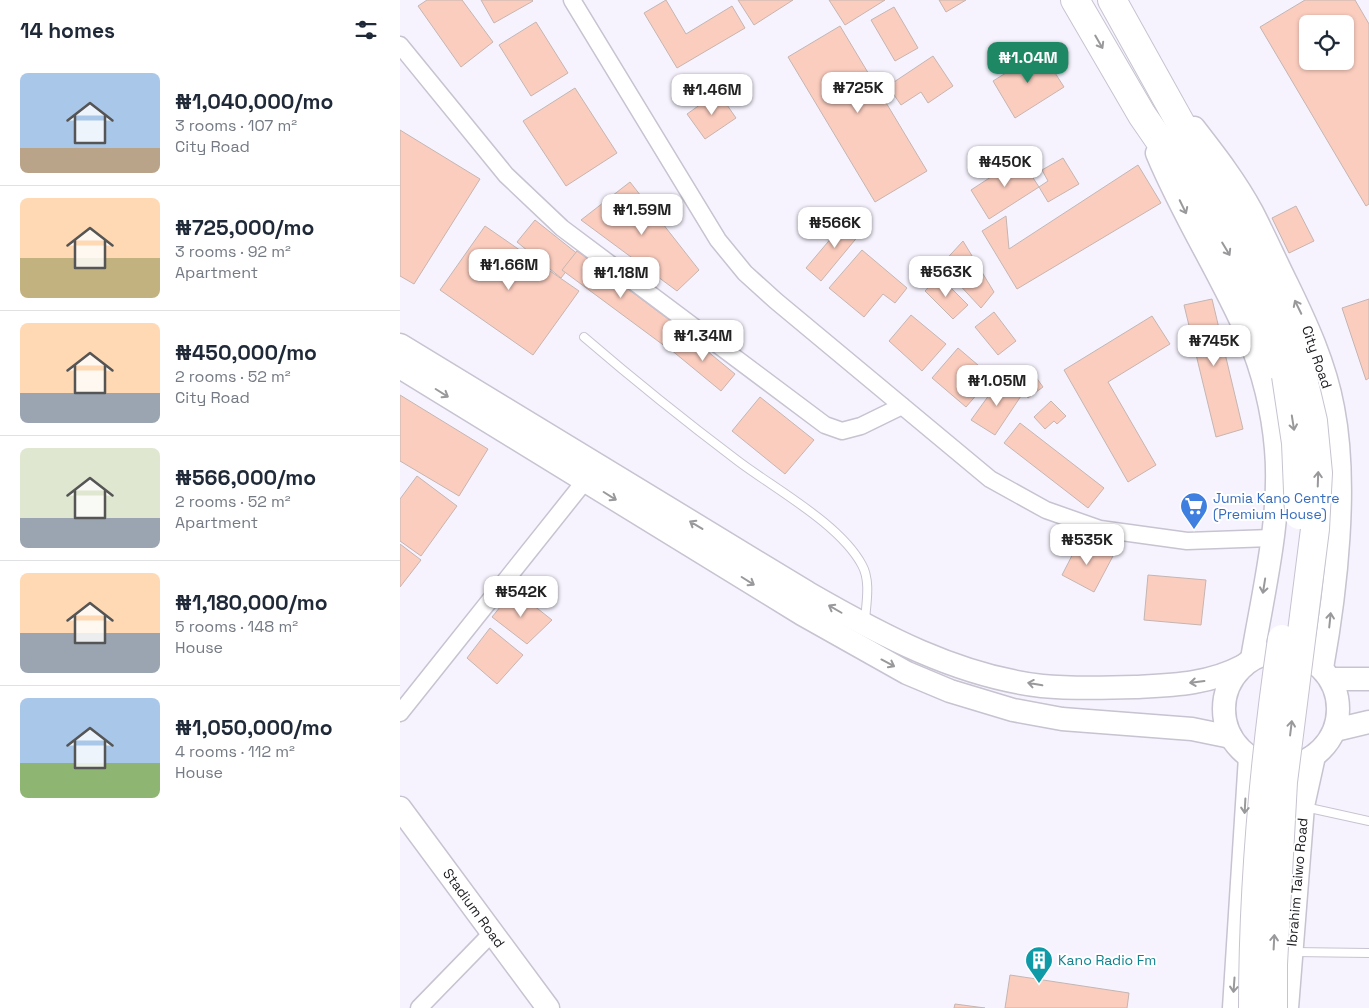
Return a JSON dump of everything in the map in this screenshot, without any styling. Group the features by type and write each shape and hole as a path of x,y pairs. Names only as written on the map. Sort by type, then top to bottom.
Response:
{"highway":[{"path":"1075,0 1142,115 1195,172 1265,275 1287,322 1293,373 1300,491 1298,535 1273,700 1257,862 1253,1008"},
{"name":"City Road","path":"1112,0 1162,86 1195,172"},
{"path":"1273,1008 1273,955 1283,782 1315,529 1318,473 1313,421 1293,373"}],"main road":[{"name":"City Road","path":"1162,86 1226,170 1251,211 1304,320 1318,354 1333,406 1338,442 1340,507 1326,673"},
{"path":"400,367 864,626 926,655 984,675 1042,686 1111,688 1167,686 1211,680 1225,676 1248,663 1270,653 1289,652 1307,657 1326,673 1337,695 1339,713 1335,730 1326,745 1314,756 1298,764 1282,766 1265,764 1250,757 1232,738 1226,723 1224,708 1226,692 1233,678 1248,663 1271,538 1276,498 1276,450 1263,378 1248,337 1168,176 1142,115"},
{"path":"400,345 591,473 856,646 907,673 950,691 1013,710 1062,719 1192,729 1232,738"},
{"path":"1326,673 1369,679"},
{"path":"1335,730 1369,722"},
{"name":"Ibrahim Taiwo Road","path":"1287,1008 1304,806 1314,756"},
{"path":"1234,1008 1250,757"},
{"name":"Stadium Road","path":"400,808 548,1008"}],"street":[{"path":"572,0 718,240 745,273 990,479 1046,510 1100,529 1187,541 1271,538"},
{"path":"400,45 506,175 562,228 825,425 842,431 861,426 902,406"},
{"path":"400,712 591,473"},
{"path":"429,1004 492,933"}],"lane":[{"path":"584,337 668,408 824,523 851,546 864,567 867,584 864,626"},
{"path":"1304,806 1369,821"},
{"path":"1291,952 1369,953"}],"building":[{"path":"427,0 462,0 493,42 461,67 418,6"},
{"path":"481,0 532,0 533,1 494,23"},
{"path":"666,0 686,34 732,6 745,28 677,68 644,13"},
{"path":"738,0 793,0 754,25"},
{"path":"829,0 885,0 845,25"},
{"path":"939,0 966,0 946,12"},
{"path":"1305,0 1355,0 1369,24 1369,204 1366,206 1260,27"},
{"path":"894,7 918,48 895,61 871,20"},
{"path":"536,22 568,73 531,96 499,45"},
{"path":"840,26 927,171 875,202 788,57"},
{"path":"1041,51 1064,87 1015,118 993,81"},
{"path":"933,56 953,86 928,103 921,92 901,105 888,86"},
{"path":"575,88 617,153 566,186 523,121"},
{"path":"718,92 736,118 705,139 687,114"},
{"path":"400,130 480,179 414,284 400,276"},
{"path":"1020,158 1039,187 989,219 971,190"},
{"path":"1063,158 1079,184 1048,202 1039,187 1048,181 1042,170"},
{"path":"1138,165 1161,203 1017,289 982,231 1006,216 1009,249"},
{"path":"630,182 699,270 677,291 581,220"},
{"path":"1296,206 1314,241 1289,253 1272,218"},
{"path":"849,217 864,229 821,281 806,268"},
{"path":"535,220 579,255 561,278 517,242"},
{"path":"485,226 579,291 533,355 440,290"},
{"path":"963,241 994,292 981,308 941,265"},
{"path":"862,250 907,288 895,303 883,294 864,317 829,288"},
{"path":"577,251 680,328 666,347 562,270"},
{"path":"939,276 968,305 953,319 925,291"},
{"path":"1212,299 1243,429 1216,437 1184,305"},
{"path":"1369,299 1369,378 1366,380 1342,308"},
{"path":"994,312 1016,341 998,355 975,327"},
{"path":"911,315 946,344 922,371 889,341"},
{"path":"1152,316 1170,344 1108,382 1156,465 1128,482 1064,370"},
{"path":"684,332 735,374 721,391 670,349"},
{"path":"958,348 992,377 966,407 932,378"},
{"path":"1028,366 1043,387 1028,398 1013,376"},
{"path":"1000,380 1023,393 995,435 971,420"},
{"path":"400,395 488,449 459,496 400,461"},
{"path":"760,397 814,440 785,474 732,431"},
{"path":"1051,401 1066,416 1057,424 1054,421 1045,429 1034,417"},
{"path":"1020,423 1104,488 1088,508 1004,443"},
{"path":"417,476 457,506 421,556 400,541 400,499"},
{"path":"1080,540 1113,556 1094,592 1062,575"},
{"path":"400,544 421,560 400,587"},
{"path":"1148,575 1206,580 1201,625 1144,620"},
{"path":"514,590 552,620 527,644 492,617"},
{"path":"490,628 523,655 497,684 467,658"},
{"name":"Kano Radio Fm","path":"1010,975 1129,993 1127,1008 1005,1008"},
{"path":"955,1004 985,1008 954,1008"}],"place":[{"name":"Jumia Kano Centre (Premium House)","path":"1194,530"},
{"name":"Kano Radio Fm","path":"1039,984"}]}
